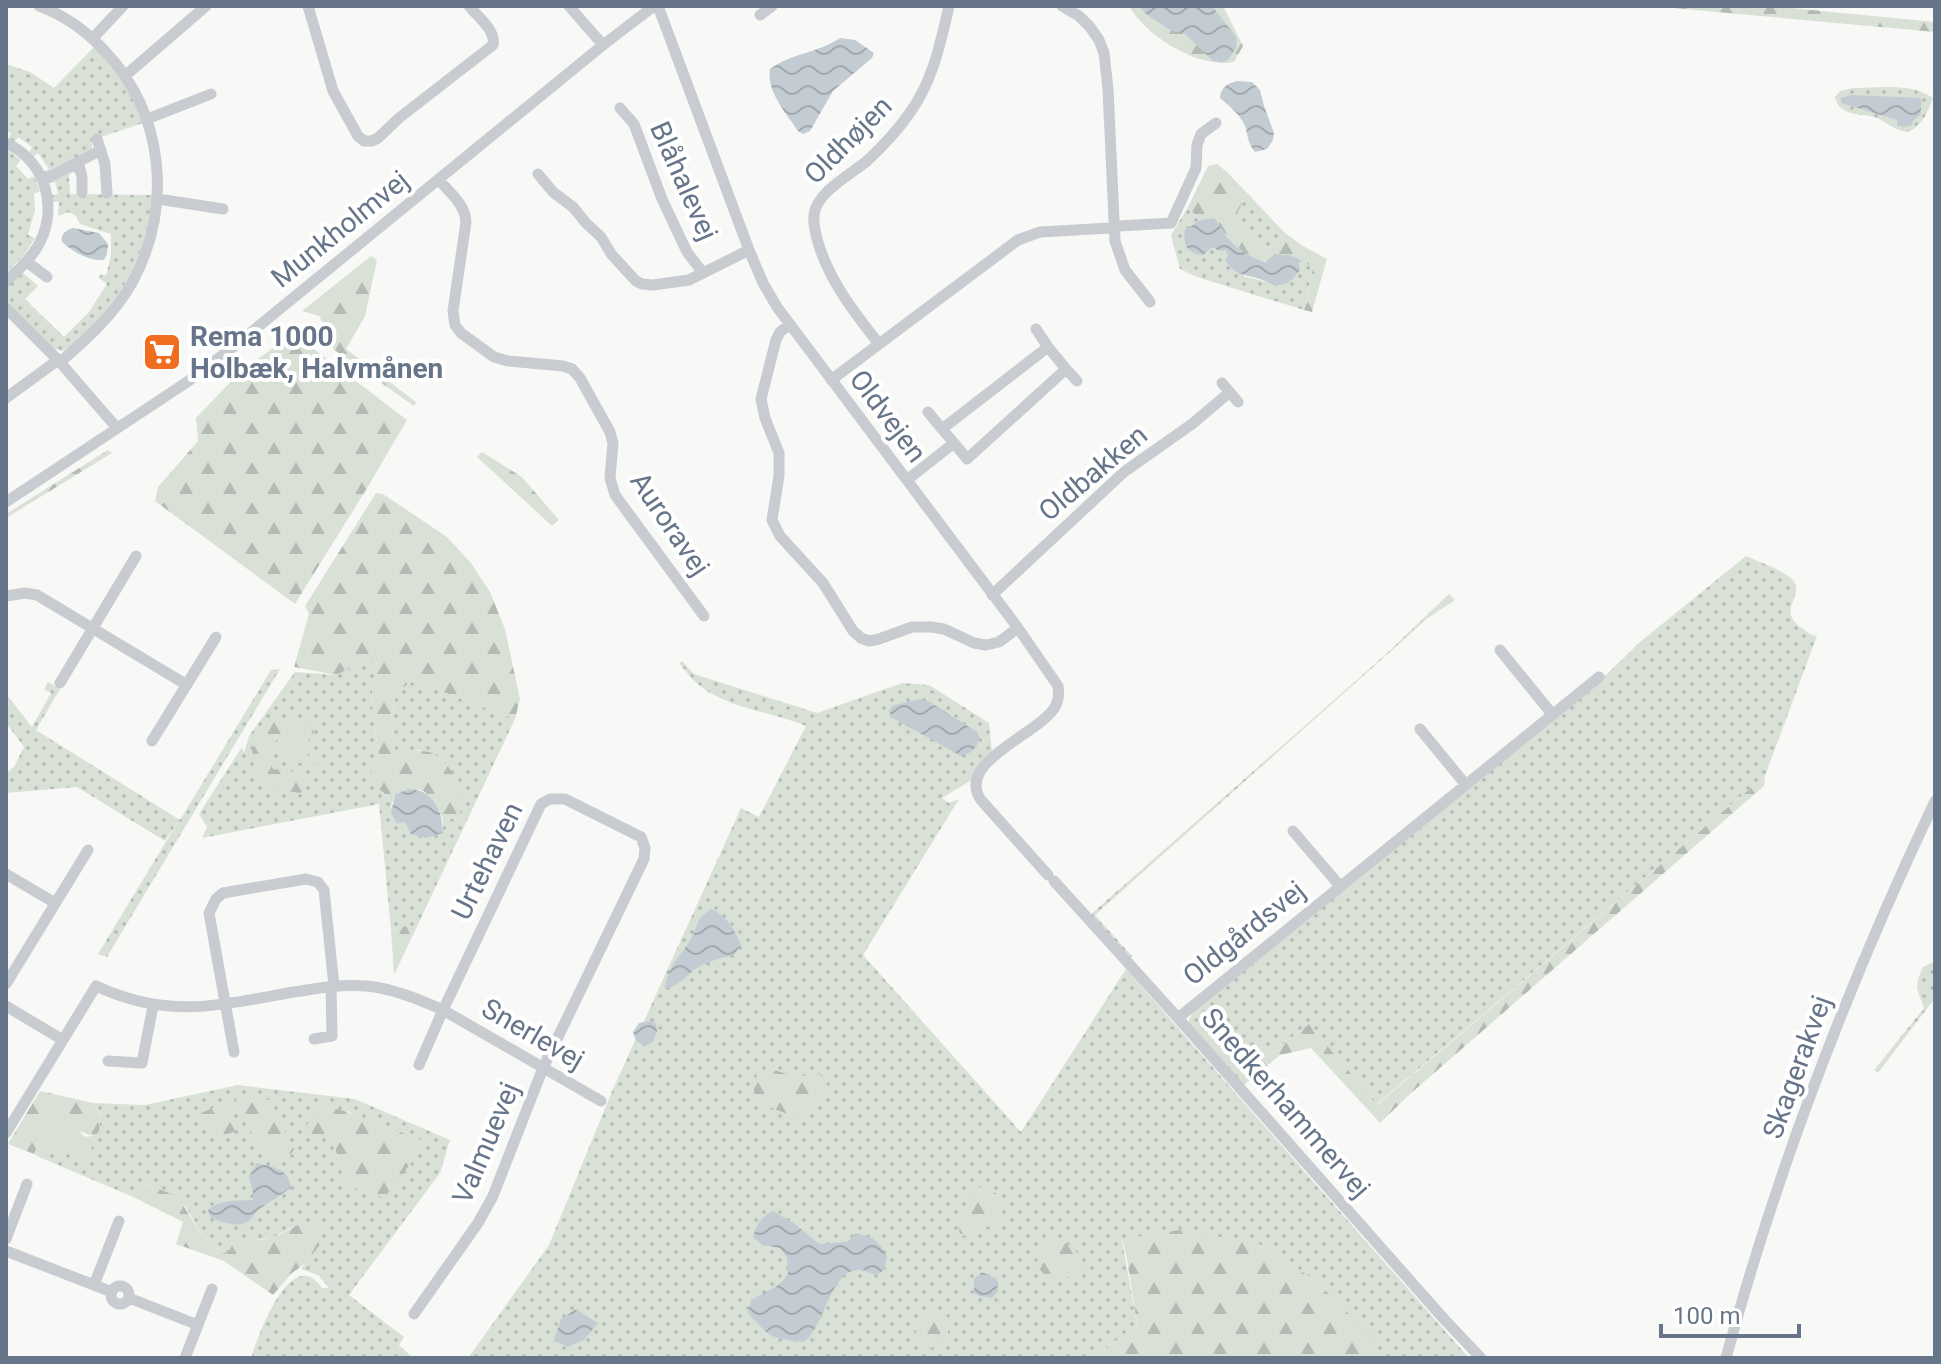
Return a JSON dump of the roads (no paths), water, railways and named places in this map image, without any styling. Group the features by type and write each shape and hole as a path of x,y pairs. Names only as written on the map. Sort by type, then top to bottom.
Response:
{"street":[{"path":"6,398 59,361 104,322 127,290 147,249 158,199 157,160 147,119 126,75 93,38 39,6"},
{"path":"93,38 123,6"},
{"path":"126,75 206,6"},
{"path":"308,6 333,91 358,136 364,141 372,141 493,45 493,34 469,6"},
{"path":"569,6 603,45"},
{"name":"Munkholmvej","path":"6,502 227,352 603,45 656,6"},
{"name":"Oldvejen","path":"656,6 749,250 769,293 789,325 1056,681 1059,697 1053,710 980,771 975,789 986,806"},
{"path":"760,15 772,6"},
{"name":"Oldhøjen","path":"879,344 827,269 816,233 814,214 822,197 879,150 914,108 933,68 949,6"},
{"path":"1062,6 1090,27 1105,56 1116,248 1125,270 1150,302"},
{"path":"147,119 211,94"},
{"name":"Blåhalevej","path":"620,109 634,124 662,199 687,252 703,273"},
{"path":"831,380 1018,240 1040,232 1173,222 1196,168 1201,134 1216,123"},
{"path":"6,143 24,154 36,167 44,180 48,197 44,234 27,262 6,281"},
{"path":"44,180 78,162 99,144 105,164 107,193"},
{"path":"78,162 82,192"},
{"path":"538,175 601,237 612,255 637,282 653,285 689,280 749,250"},
{"name":"Auroravej","path":"439,180 463,207 466,222 453,311 455,325 461,333 501,359 567,366 575,372 610,432 613,443 610,478 616,498 705,616"},
{"path":"158,199 223,209"},
{"path":"27,262 47,277"},
{"path":"6,308 59,361 117,428"},
{"path":"789,325 776,340 761,399 779,453 779,476 772,517 780,536 814,571 853,631 865,640 879,639 912,627 931,627 986,645 999,642 1018,628"},
{"path":"1036,329 1077,381"},
{"path":"942,429 1048,347"},
{"path":"928,412 967,459 1066,369"},
{"name":"Oldbakken","path":"992,595 1124,472 1192,424 1226,387 1238,402"},
{"path":"907,480 954,443"},
{"path":"60,683 136,556"},
{"path":"6,596 37,595 187,685"},
{"path":"152,741 216,637"},
{"path":"1500,650 1552,714"},
{"name":"Oldgårdsvej","path":"1178,1018 1599,677"},
{"path":"1420,729 1466,785"},
{"name":"Urtehaven","path":"443,1010 541,804 550,799 565,799 637,834 644,845 644,859 543,1068"},
{"name":"Skagerakvej","path":"1726,1358 1780,1181 1813,1088 1856,977 1935,801"},
{"name":"Snedkerhammervej","path":"986,806 1481,1358"},
{"name":"Oldgårdsvej","path":"1293,831 1340,886"},
{"path":"6,984 88,850"},
{"path":"6,874 55,903"},
{"path":"234,1052 209,915 212,905 223,893 306,879 318,882 324,890 332,986 332,1036 314,1039"},
{"name":"Snerlevej","path":"63,1040 96,986 153,1006 186,1008 332,986 366,986 419,999 443,1010 601,1101"},
{"path":"6,1006 63,1040 6,1133"},
{"path":"108,1061 142,1063 153,1006"},
{"name":"Snerlevej","path":"419,1065 443,1010"},
{"name":"Valmuevej","path":"414,1314 486,1210 543,1068"},
{"path":"6,1239 27,1184"},
{"path":"94,1285 119,1221"},
{"path":"6,1251 112,1292 117,1304 126,1303 129,1298 198,1325"},
{"path":"185,1358 212,1289"}],"water":[{"path":"1139,6 1212,6 1237,38 1236,48 1228,60 1213,61 1185,34 1172,31"},
{"path":"840,38 855,40 874,53 833,91 810,131 803,134 774,94 770,69"},
{"path":"1237,81 1252,82 1260,90 1274,133 1267,149 1255,152 1241,119 1220,98 1225,86"},
{"path":"1851,95 1921,98 1921,114 1911,126 1903,127 1897,125 1897,120 1841,103 1841,98"},
{"path":"1214,218 1229,239 1248,255 1265,262 1275,254 1290,255 1299,259 1300,270 1289,282 1274,285 1233,269 1225,261 1227,250 1212,247 1203,255 1190,251 1184,231 1200,220"},
{"path":"73,228 99,233 108,244 104,260 82,255 62,242 64,233"},
{"path":"919,699 930,702 977,732 980,738 973,750 961,756 891,717 889,711 892,706"},
{"path":"409,789 424,793 435,803 443,833 426,838 411,834 404,821 397,824 391,813 395,794"},
{"path":"712,909 730,924 741,945 734,955 702,966 665,989 669,972 699,920"},
{"path":"651,1021 656,1024 657,1031 653,1042 645,1046 636,1041 633,1032 639,1023"},
{"path":"257,1163 283,1172 291,1187 258,1210 246,1223 231,1224 211,1218 208,1210 218,1204 253,1200 249,1176"},
{"path":"773,1211 819,1244 847,1242 855,1234 861,1235 874,1240 887,1257 884,1270 876,1275 857,1270 840,1280 817,1325 804,1342 772,1335 748,1313 751,1300 775,1287 788,1274 787,1258 780,1248 763,1245 753,1238 760,1222"},
{"path":"982,1272 997,1279 998,1291 992,1298 974,1293 974,1279"},
{"path":"576,1309 598,1323 584,1340 568,1347 554,1340 561,1319"}],"place":[{"name":"Rema 1000 Holbæk, Halvmånen","path":"162,352"}]}
